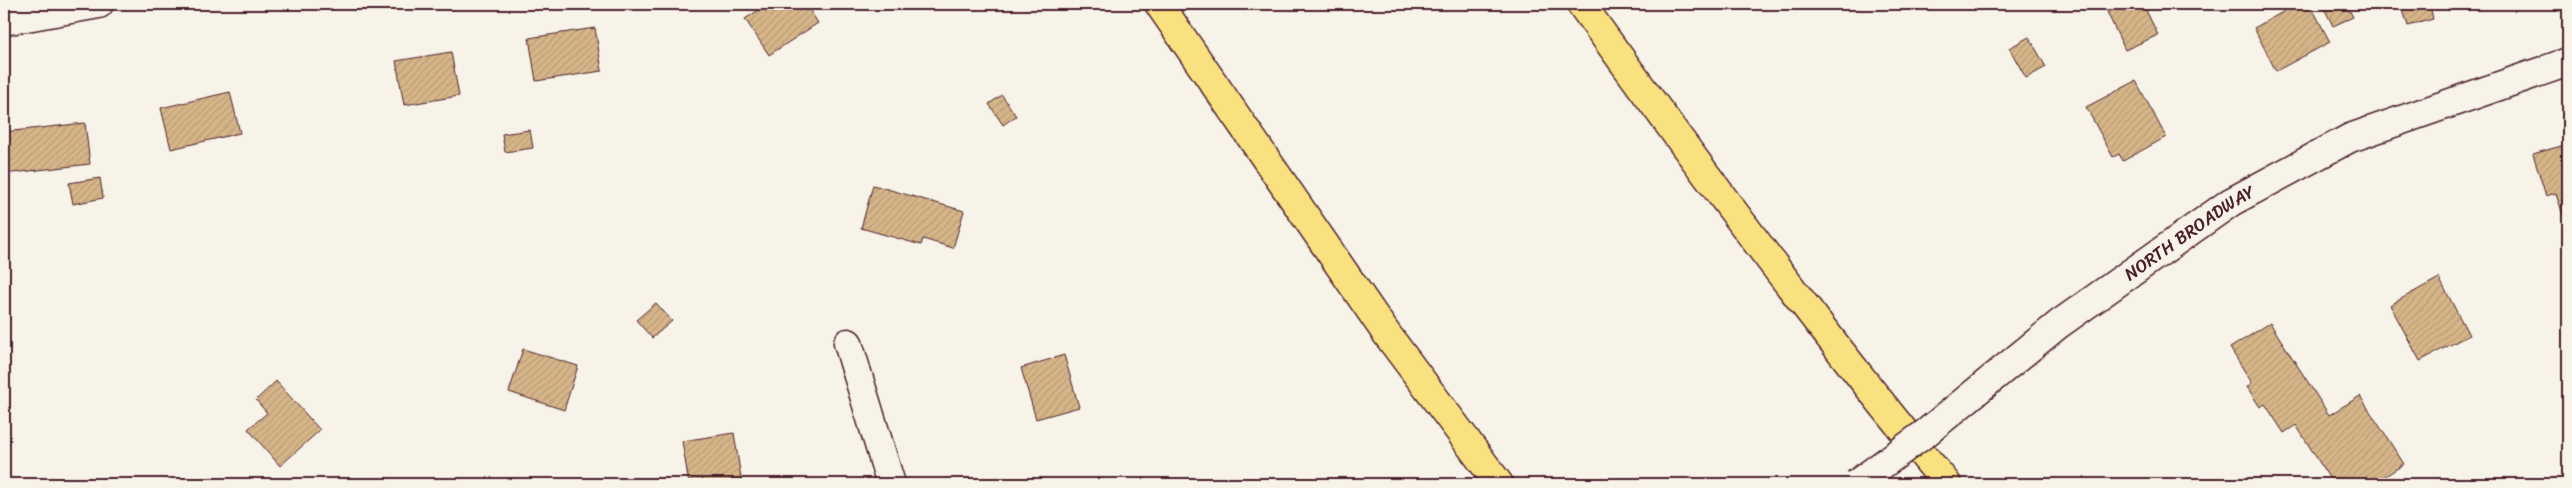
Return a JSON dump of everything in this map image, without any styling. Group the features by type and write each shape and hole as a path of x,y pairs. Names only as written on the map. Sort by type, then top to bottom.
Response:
{"highway":[{"path":"1159,4 1386,333 1499,484"},
{"path":"1581,4 1706,177 1878,400 1947,484"}],"street":[{"path":"4,21 99,4"},
{"name":"NORTH BROADWAY","path":"1856,484 1927,432 2074,313 2239,198 2350,138 2568,62"},
{"path":"848,343 891,484"}],"building":[{"path":"768,4 806,4 818,23 769,55 745,19"},
{"path":"2123,4 2143,4 2158,35 2125,50 2107,12"},
{"path":"2297,4 2310,4 2330,42 2276,71 2254,28"},
{"path":"2322,4 2346,4 2353,17 2333,26"},
{"path":"2401,4 2434,4 2430,5 2433,19 2408,26"},
{"path":"595,28 602,71 536,81 529,38"},
{"path":"2029,37 2046,67 2026,78 2009,48"},
{"path":"451,52 459,96 404,105 396,61"},
{"path":"2136,81 2166,137 2123,161 2119,154 2113,157 2086,107"},
{"path":"230,92 240,133 171,149 161,108"},
{"path":"1002,95 1016,116 1003,125 989,104"},
{"path":"85,123 90,164 4,174 4,132"},
{"path":"530,130 533,148 505,152 502,134"},
{"path":"2568,144 2568,231 2556,193 2546,196 2533,154"},
{"path":"100,178 103,198 73,204 69,183"},
{"path":"873,185 964,211 953,248 923,239 921,245 861,228"},
{"path":"2439,278 2469,335 2420,361 2390,305"},
{"path":"656,303 672,321 652,338 636,320"},
{"path":"2270,323 2329,415 2360,396 2404,464 2373,484 2333,484 2296,425 2284,433 2265,404 2260,407 2247,387 2252,383 2230,348"},
{"path":"523,349 578,366 564,410 509,392"},
{"path":"1064,355 1079,407 1036,419 1021,368"},
{"path":"276,381 320,430 280,466 248,429 267,413 256,400"},
{"path":"734,433 742,484 689,484 682,441"}]}
